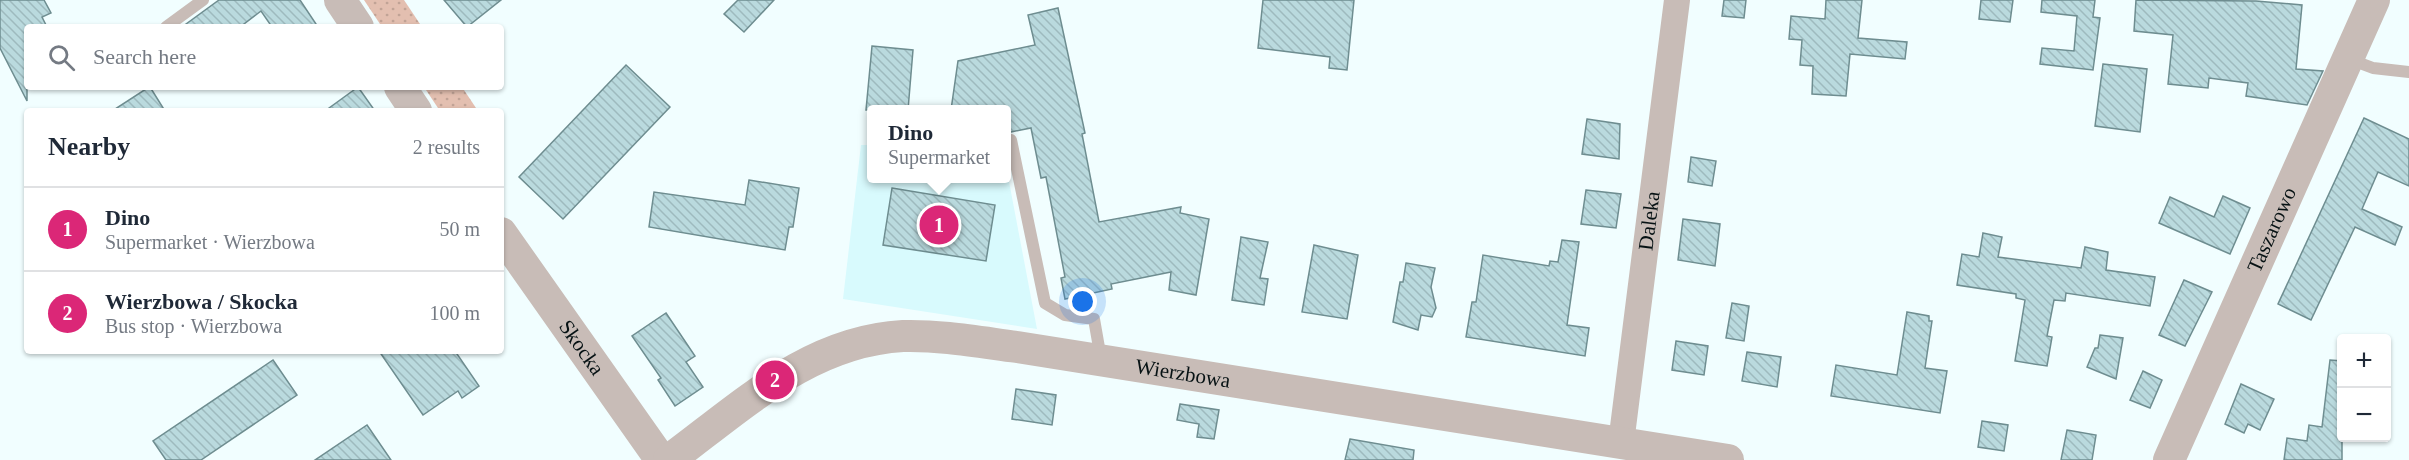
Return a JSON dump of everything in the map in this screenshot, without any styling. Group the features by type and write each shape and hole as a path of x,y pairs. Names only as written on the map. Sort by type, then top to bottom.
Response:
{"street":[{"path":"340,0 356,24"},
{"name":"Daleka","path":"1621,443 1677,0"},
{"name":"Taszarowo","path":"2169,460 2374,0"},
{"path":"402,90 414,108"},
{"name":"Skocka","path":"504,237 661,460"},
{"name":"Wierzbowa","path":"669,460 775,380 816,357 869,340 904,336 955,338 1728,460"}],"lane":[{"path":"170,24 203,0"},
{"path":"2348,58 2373,68 2409,72"},
{"path":"1011,140 1045,303 1065,315 1094,319 1101,360"}],"shaded area":[{"path":"364,0 404,0 420,24 380,24"},
{"path":"426,90 464,90 476,108 438,108"},
{"path":"861,145 867,145 867,183 1009,183 1037,329 843,299"}],"building":[{"path":"0,0 44,0 51,13 42,17 46,24 24,24 24,90 27,90 27,101 0,48"},
{"path":"219,0 300,0 316,24 270,24 261,11 244,24 186,24"},
{"path":"444,0 501,0 471,24 464,24"},
{"path":"738,0 774,0 744,32 724,14"},
{"path":"1263,0 1354,0 1347,70 1329,68 1330,57 1258,48"},
{"path":"1724,0 1746,0 1744,18 1722,16"},
{"path":"1826,0 1862,0 1858,38 1907,42 1905,59 1850,54 1846,96 1812,94 1813,66 1800,65 1802,40 1789,39 1791,16 1825,19"},
{"path":"1981,0 2013,0 2010,22 1979,19"},
{"path":"2042,0 2095,0 2093,17 2100,18 2093,70 2040,64 2042,48 2074,51 2077,16 2041,12"},
{"path":"2136,0 2256,1 2302,5 2296,69 2323,71 2307,105 2246,96 2248,83 2209,78 2208,88 2168,84 2173,35 2134,31"},
{"path":"1058,8 1085,133 1082,134 1099,222 1181,207 1180,213 1209,219 1196,295 1169,290 1171,272 1111,284 1112,289 1065,299 1061,278 1065,277 1046,177 1041,178 1031,128 1011,132 1011,105 952,105 958,61 1035,45 1028,15"},
{"path":"872,46 913,50 908,105 867,105 866,110"},
{"path":"2103,64 2147,69 2140,132 2095,126"},
{"path":"626,65 670,107 563,219 519,177"},
{"path":"144,90 152,90 163,108 117,108"},
{"path":"354,90 360,90 373,108 329,108"},
{"path":"2364,118 2409,139 2409,186 2378,172 2362,209 2402,227 2395,245 2355,227 2311,320 2278,304"},
{"path":"1587,119 1620,124 1619,159 1582,154"},
{"path":"1691,157 1716,161 1712,186 1688,182"},
{"path":"749,180 799,188 793,227 789,227 785,250 649,227 654,192 745,205"},
{"path":"892,188 995,205 986,261 883,245"},
{"path":"1586,190 1621,194 1616,228 1581,224"},
{"path":"2223,196 2250,208 2230,254 2159,223 2170,197 2214,217"},
{"path":"1683,219 1720,224 1715,266 1678,260"},
{"path":"1983,233 2002,237 1998,257 2081,268 2085,247 2108,252 2106,270 2155,277 2150,306 2066,293 2065,301 2054,300 2047,336 2052,337 2047,366 2015,361 2025,300 2016,298 2016,294 1957,285 1962,254 1979,257"},
{"path":"1241,237 1268,242 1260,278 1268,279 1264,305 1232,300"},
{"path":"1562,240 1579,242 1567,325 1589,328 1585,356 1466,337 1472,302 1476,302 1483,255 1549,266 1550,261 1558,262"},
{"path":"1314,245 1358,255 1347,319 1302,312"},
{"path":"1406,263 1435,268 1431,287 1436,308 1432,317 1421,315 1418,330 1393,322"},
{"path":"2184,280 2212,292 2185,346 2159,335"},
{"path":"1732,303 1749,306 1744,341 1726,338"},
{"path":"1907,312 1929,316 1929,321 1932,321 1925,368 1947,371 1940,413 1831,396 1836,365 1897,375"},
{"path":"666,313 695,356 686,362 703,387 675,406 658,380 661,378 632,336"},
{"path":"2100,335 2123,338 2116,379 2087,367 2095,348 2098,348"},
{"path":"1676,341 1708,346 1704,375 1672,370"},
{"path":"1747,352 1781,357 1777,387 1742,381"},
{"path":"381,354 457,354 479,386 462,398 458,391 423,415"},
{"path":"273,360 297,395 201,460 166,460 153,441"},
{"path":"2330,360 2337,361 2337,442 2342,442 2342,460 2284,460 2287,438 2307,441 2309,425 2322,427"},
{"path":"2143,371 2162,380 2150,408 2130,400"},
{"path":"2241,384 2274,399 2260,430 2248,424 2244,433 2225,424"},
{"path":"1016,389 1056,395 1052,425 1012,419"},
{"path":"1180,404 1219,410 1214,439 1197,437 1199,424 1177,420"},
{"path":"1982,421 2008,425 2004,451 1978,447"},
{"path":"367,425 391,460 315,460"},
{"path":"2067,430 2096,435 2092,460 2061,460"},
{"path":"1350,439 1414,450 1413,460 1345,460"}],"place":[{"name":"Dino","path":"939,225"},
{"name":"Wierzbowa / Skocka","path":"775,380"}]}
